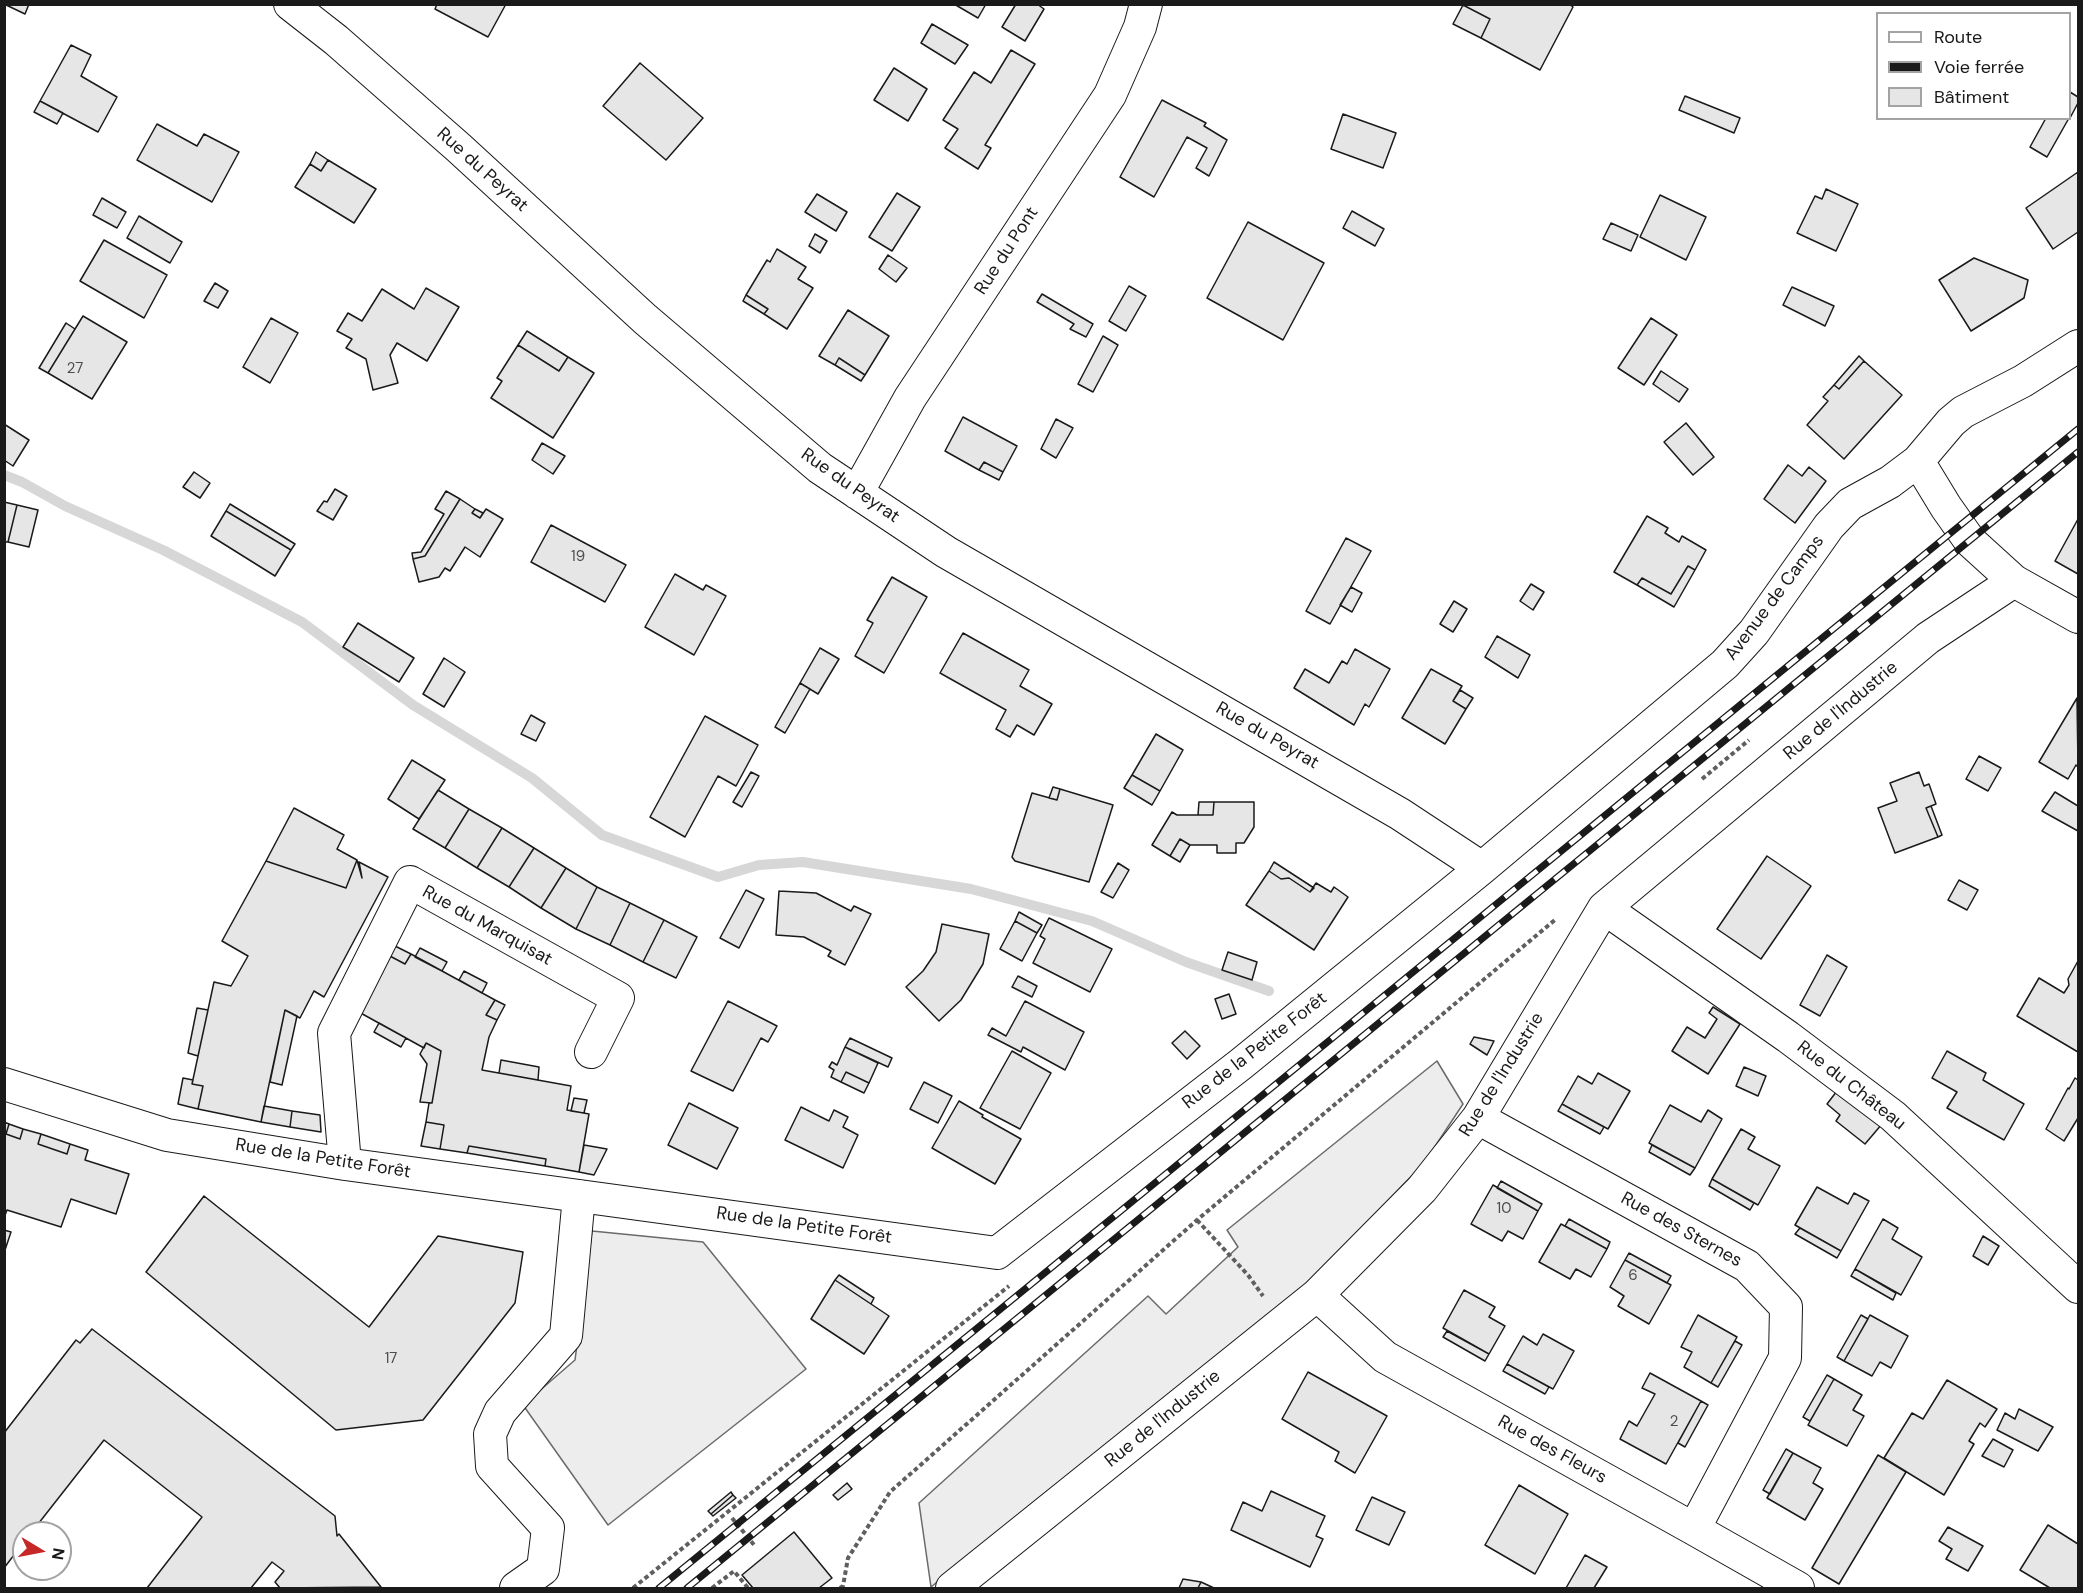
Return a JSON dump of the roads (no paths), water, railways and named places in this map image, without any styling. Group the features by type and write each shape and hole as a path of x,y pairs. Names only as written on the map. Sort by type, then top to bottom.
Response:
{"street":[{"name":"Rue du Peyrat","path":"290,4 336,40 654,326 820,468 946,552 1390,808 1482,868"},
{"name":"Rue du Pont","path":"857,493 910,398 1110,95 1140,27 1146,4"},
{"name":"Avenue de Camps","path":"1482,868 1725,664 1754,632 1829,526 1850,504 1890,482 1918,461 1951,422 1964,412 2024,381 2079,346"},
{"path":"1918,461 1970,541 2014,581 2079,617"},
{"name":"Rue de l'Industrie","path":"956,1588 1317,1296 1422,1189 1478,1118 1604,908 1929,638 2014,581"},
{"name":"Rue de la Petite Forêt","path":"4,1084 167,1135 345,1164 997,1253 1241,1064 1482,868"},
{"name":"Rue du Marquisat","path":"345,1164 334,1033 410,882 618,998 591,1052"},
{"name":"Rue du Château","path":"1604,908 1788,1037 1893,1116 2079,1287"},
{"name":"Rue des Sternes","path":"1478,1118 1747,1266 1786,1307 1785,1358 1694,1529"},
{"path":"516,1588 543,1569 548,1528 492,1466 490,1434 500,1412 566,1336 579,1196"},
{"name":"Rue des Fleurs","path":"1317,1296 1385,1357 1798,1588"}],"waterway":[{"path":"4,475 22,482 65,506 163,550 302,622 413,705 532,778 602,835 718,877 759,865 803,862 971,889 1092,921 1186,962 1269,991"}],"railway":[{"path":"659,1588 2078,429"},
{"path":"687,1588 2078,452"}]}
